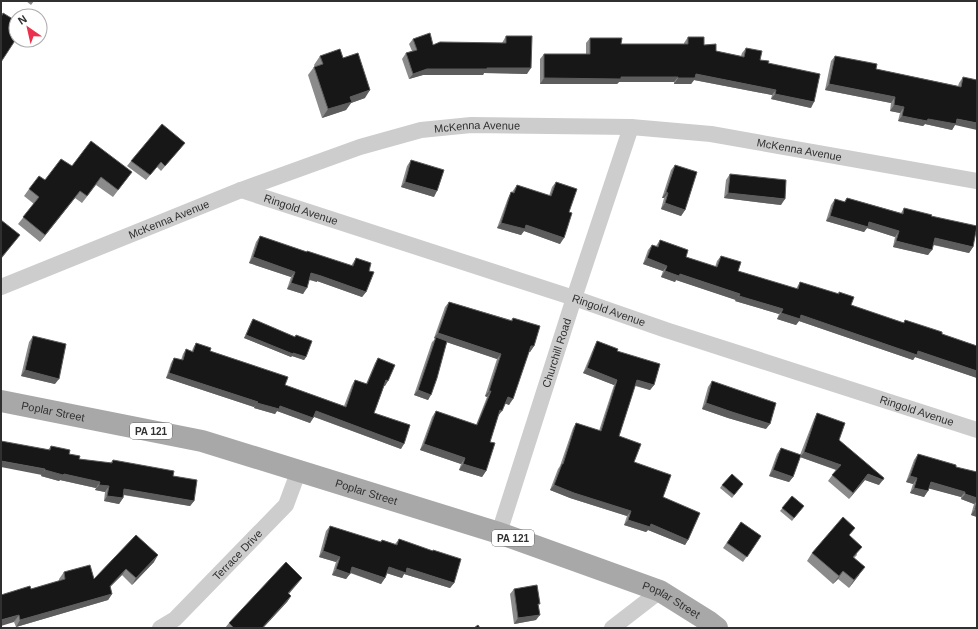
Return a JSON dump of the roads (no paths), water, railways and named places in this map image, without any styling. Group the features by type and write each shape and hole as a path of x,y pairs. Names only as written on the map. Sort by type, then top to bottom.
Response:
{"main road":[{"name":"Poplar Street","path":"1,401 202,441 499,533 660,591 717,628"}],"street":[{"name":"McKenna Avenue","path":"1,287 241,190 360,147 421,130 472,125 631,127 711,134 977,182"},
{"name":"Churchill Road","path":"499,533 574,298 631,127"},
{"name":"Ringold Avenue","path":"241,190 574,298 666,330 977,430"},
{"name":"Terrace Drive","path":"160,628 174,619 286,505 299,470"},
{"path":"612,628 660,591"}]}
